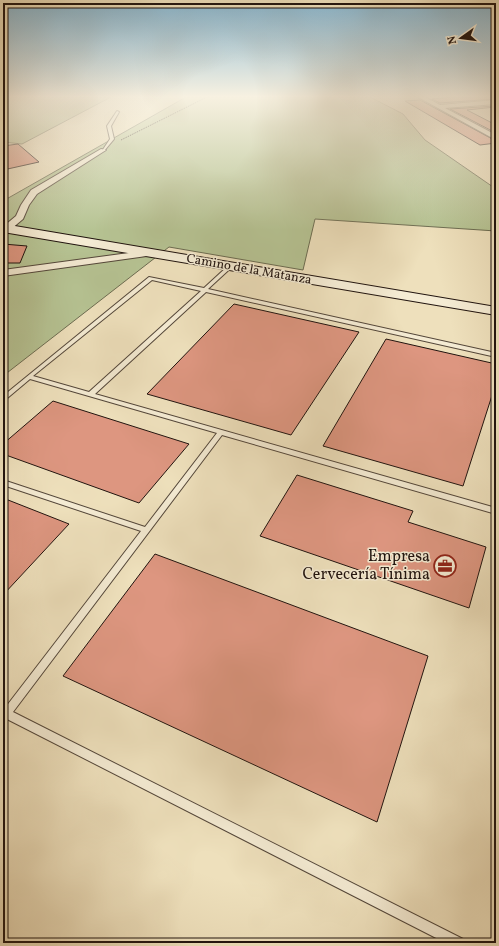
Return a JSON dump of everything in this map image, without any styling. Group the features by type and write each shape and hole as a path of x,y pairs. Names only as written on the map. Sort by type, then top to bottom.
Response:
{"street":[{"path":"5,228 20,217 34,192 102,150"},
{"name":"Camino de la Matanza","path":"5,228 496,312"},
{"path":"3,273 151,253"}],"lane":[{"path":"102,150 109,141"},
{"path":"90,395 231,266"},
{"path":"3,399 150,278 496,355"},
{"path":"29,377 496,511"},
{"path":"221,432 4,713 459,943"},
{"path":"3,482 146,530"}],"path":[{"path":"102,150 120,141"}],"green space":[{"path":"3,141 27,141 22,144"},
{"path":"108,141 427,141 496,189 496,231 315,219 303,270 169,247 3,376 3,201"}],"building":[{"path":"473,141 496,141 496,143 480,145"},
{"path":"18,144 39,162 3,170 3,146"},
{"path":"3,244 27,246 20,263 3,263"},
{"path":"234,304 359,332 291,435 147,394"},
{"path":"386,339 496,364 496,383 463,486 323,446"},
{"path":"53,401 189,444 139,503 3,454 3,444"},
{"path":"297,475 413,511 408,522 486,547 469,608 260,536"},
{"path":"3,498 69,524 3,595"},
{"path":"155,554 428,656 377,822 63,676"}],"place":[{"name":"Empresa Cervecería Tínima","path":"445,566"}]}
